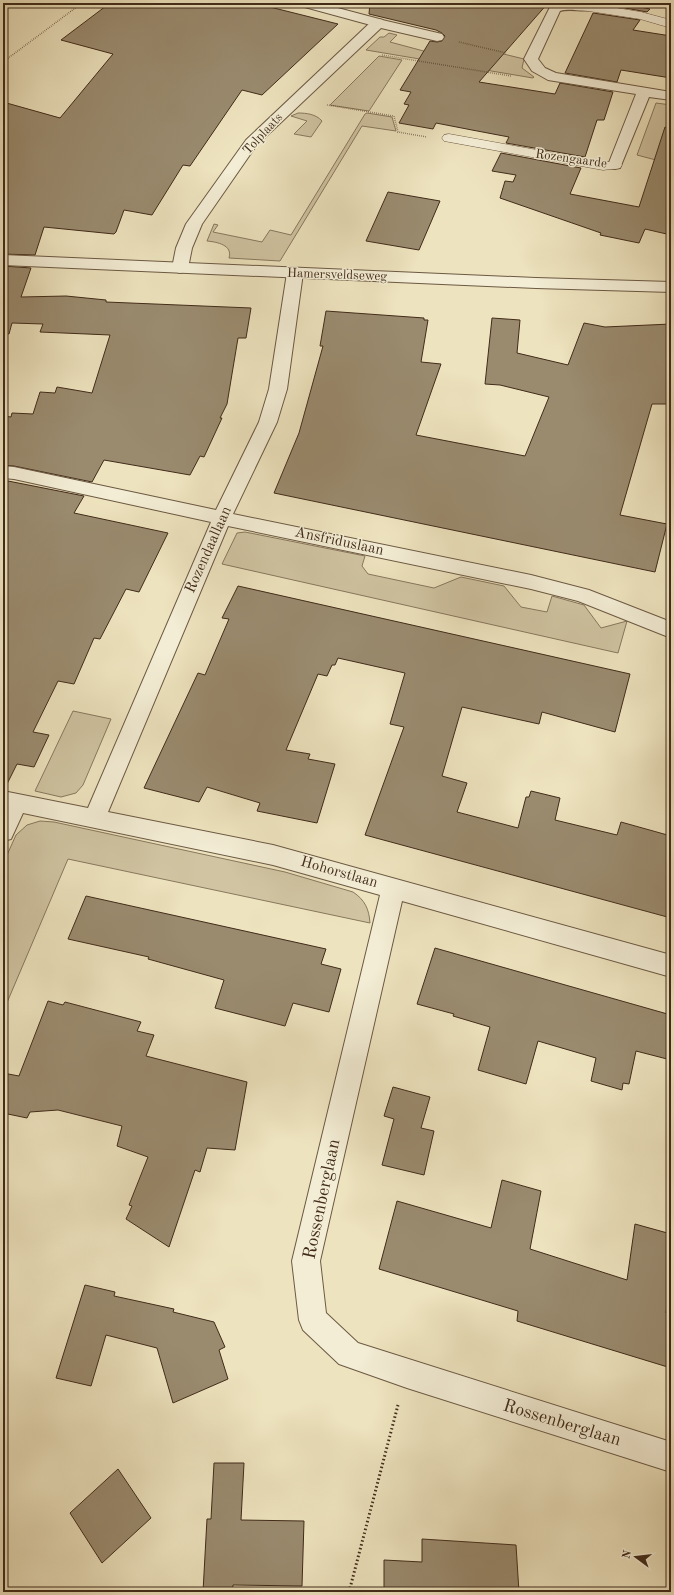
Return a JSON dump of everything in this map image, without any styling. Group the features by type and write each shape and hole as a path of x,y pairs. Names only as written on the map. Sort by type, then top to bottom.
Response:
{"street":[{"path":"305,3 437,37"},
{"path":"586,8 563,6 555,9 532,59 533,65 540,72 553,77 671,96"},
{"name":"Tolplaats","path":"180,268 184,248 194,224 251,143 378,23"},
{"name":"Rozengaarde","path":"615,165 644,91"},
{"name":"Hamersveldseweg","path":"3,260 295,273 671,286"},
{"name":"Rozendaallaan","path":"94,819 222,518 268,422 278,389 295,273"},
{"name":"Ansfriduslaan","path":"3,472 14,473 531,582 582,595 671,630"},
{"path":"3,832 10,802"},
{"name":"Hohorstlaan","path":"10,802 273,855 671,966"},
{"name":"Rossenberglaan","path":"394,889 306,1261 313,1320 349,1354 407,1374 671,1457"}],"lane":[{"path":"586,8 592,7 641,16 671,24"},
{"name":"Rozengaarde","path":"449,138 602,166 615,165"}],"path":[{"path":"68,3 78,6"},
{"path":"3,62 82,3"},
{"path":"437,37 532,59"},
{"path":"349,49 536,81 540,72"},
{"path":"298,98 332,106 394,116 398,132 439,139 449,138"},
{"path":"349,1592 407,1374"}],"shaded area":[{"path":"389,33 397,35 390,42 431,53 450,41 524,59 522,68 534,77 366,50 380,37 384,37"},
{"path":"379,56 402,60 369,111 330,105"},
{"path":"656,103 671,105 671,164 637,155"},
{"path":"298,113 314,115 322,121 311,137 294,134 307,121 291,116"},
{"path":"367,113 392,117 396,131 362,126 280,261 229,258 229,250 226,247 219,243 207,241 214,224 218,225 213,232 262,242 270,230 291,235"},
{"path":"245,532 365,556 362,566 368,574 434,588 461,577 504,586 521,607 547,612 552,596 584,605 601,628 627,621 618,653 222,564 237,533"},
{"path":"73,711 111,719 83,785 76,793 61,797 35,791"},
{"path":"40,821 54,822 285,872 353,892 361,898 366,905 370,923 68,859 3,1012 3,864 16,835 27,825"}],"building":[{"path":"110,3 254,3 338,24 262,95 242,90 190,166 183,165 152,215 124,210 114,234 44,227 35,255 3,254 3,102 60,118 113,54 61,40"},
{"path":"370,3 548,3 479,82 555,94 560,83 613,92 604,120 597,120 585,157 506,143 509,137 436,123 433,129 399,123 409,105 404,104 411,92 400,90 430,41 442,41 445,36 436,30 369,14"},
{"path":"598,3 623,3 650,9 647,12"},
{"path":"593,13 640,20 633,30 671,36 671,78 621,70 617,82 565,73"},
{"path":"665,127 671,128 671,235 645,229 639,243 600,235 601,233 500,198 505,181 513,182 516,175 492,171 501,153 581,168 570,194 639,207"},
{"path":"388,192 440,201 419,250 366,241"},
{"path":"3,266 31,268 21,297 66,296 106,300 106,302 251,308 246,338 238,338 227,404 220,418 222,418 204,457 200,456 190,475 104,460 92,482 3,465 3,416 11,417 12,413 33,414 40,392 55,393 57,387 92,393 110,335 40,332 43,324 12,323 9,334 3,333"},
{"path":"326,311 424,318 424,320 428,320 421,362 441,364 416,435 525,456 549,397 500,385 485,384 492,318 520,320 517,353 568,365 584,323 605,327 671,324 671,404 652,404 620,515 667,524 655,572 274,493 299,433 323,346 320,346"},
{"path":"3,480 84,496 74,513 168,533 139,592 126,589 100,639 94,638 74,684 58,681 33,732 49,735 34,767 17,764 4,790"},
{"path":"238,586 630,674 615,732 542,712 539,724 462,707 442,776 467,783 457,812 518,828 526,797 529,797 531,791 560,798 555,820 617,835 621,822 671,836 671,918 365,835 404,727 390,724 405,673 338,658 335,665 332,665 327,676 318,674 286,750 310,754 308,759 335,764 317,823 257,811 260,803 207,787 199,802 144,788 198,673 205,675 229,619 222,618"},
{"path":"86,896 326,949 321,964 341,969 329,1012 293,1003 285,1026 215,1008 224,980 148,959 149,957 68,939"},
{"path":"435,948 671,1015 671,1060 636,1051 629,1084 623,1083 622,1090 591,1081 596,1058 538,1041 526,1084 478,1070 490,1027 453,1016 454,1014 417,1004"},
{"path":"48,1001 63,1005 65,1002 141,1022 137,1031 154,1035 146,1056 247,1082 235,1150 207,1148 200,1172 195,1170 169,1247 126,1219 132,1206 129,1205 148,1157 117,1146 122,1126 58,1110 30,1112 27,1118 3,1113 3,1073 19,1076"},
{"path":"393,1087 430,1097 421,1128 434,1131 424,1175 382,1165 394,1119 384,1116"},
{"path":"502,1180 541,1191 530,1249 627,1280 635,1224 671,1234 671,1278 666,1313 671,1314 671,1368 517,1321 518,1311 379,1269 397,1201 491,1228"},
{"path":"85,1285 115,1292 114,1296 174,1309 173,1312 214,1322 225,1347 219,1350 228,1379 173,1403 157,1348 106,1335 91,1386 56,1378"},
{"path":"214,1463 244,1463 241,1520 304,1521 302,1586 233,1585 232,1592 203,1592 207,1519 211,1519"},
{"path":"118,1469 151,1518 102,1563 70,1513"},
{"path":"422,1539 516,1545 519,1592 384,1592 384,1560 422,1562"}]}
